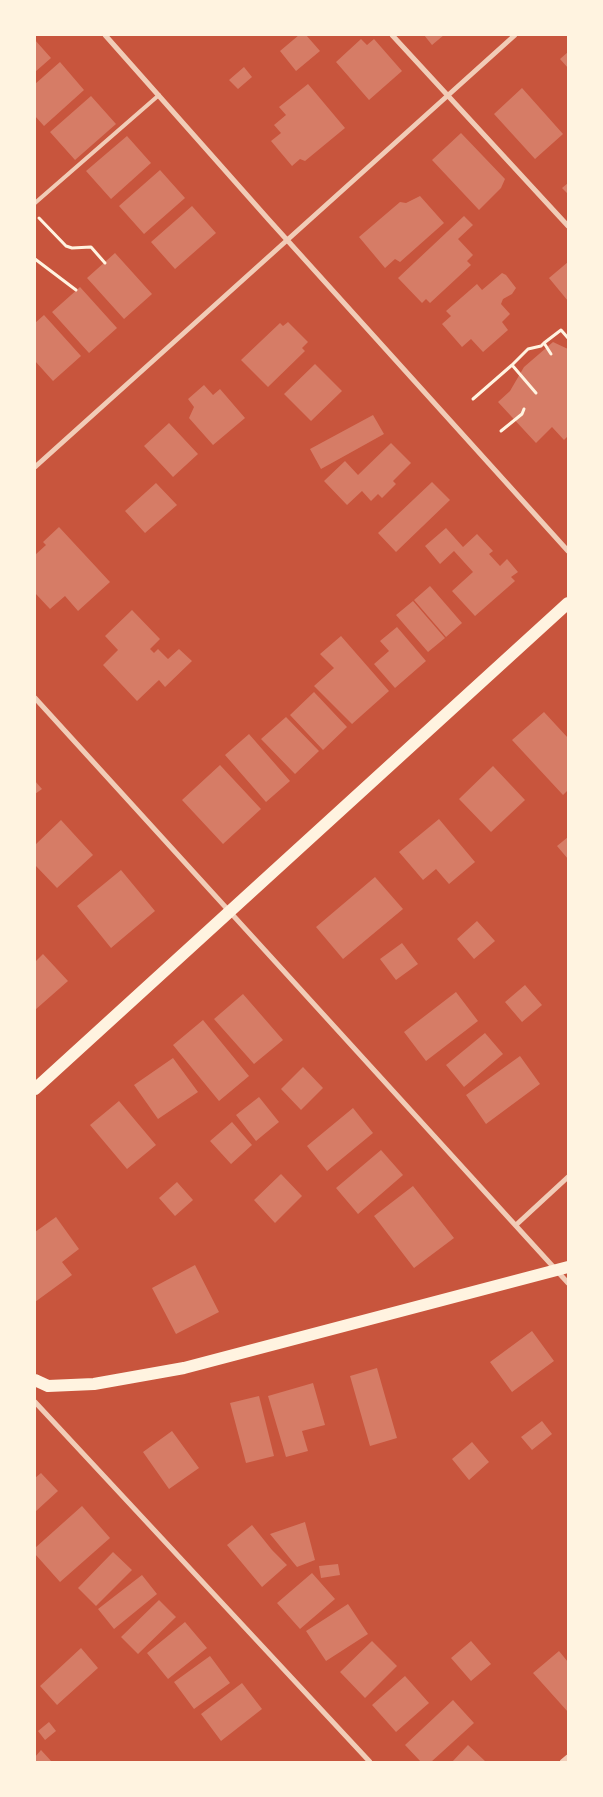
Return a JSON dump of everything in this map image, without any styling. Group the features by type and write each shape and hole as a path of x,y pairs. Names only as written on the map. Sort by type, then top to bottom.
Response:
{"main road":[{"path":"35,1089 568,603"},
{"path":"35,1380 48,1386 94,1384 184,1368 562,1269"}],"street":[{"path":"105,35 568,551"},
{"path":"392,35 568,226"},
{"path":"35,467 515,35"},
{"path":"35,698 516,1225 562,1269 568,1283"},
{"path":"516,1225 568,1177"},
{"path":"35,1402 370,1762"},
{"path":"562,1762 568,1757"}],"lane":[{"path":"35,203 159,95"}],"path":[{"path":"35,214 66,246 72,248 91,246 105,263"},
{"path":"35,259 76,290"},
{"path":"473,399 528,349 541,346 561,330 568,338"},
{"path":"544,343 550,354"},
{"path":"512,365 536,393"},
{"path":"501,431 522,414 524,409"}],"building":[{"path":"299,35 306,35 320,51 296,71 280,51"},
{"path":"424,35 444,35 432,45"},
{"path":"361,39 367,45 374,39 402,71 369,100 336,62"},
{"path":"35,40 51,58 35,72"},
{"path":"568,52 568,68 560,59"},
{"path":"60,62 84,90 44,126 35,116 35,84"},
{"path":"244,67 252,77 238,89 229,80"},
{"path":"308,84 345,128 305,161 300,159 292,166 271,141 281,133 274,125 286,115 279,107"},
{"path":"522,88 563,134 535,159 494,114"},
{"path":"91,96 116,124 75,160 50,132"},
{"path":"461,133 505,179 501,188 479,210 432,160"},
{"path":"127,136 151,163 111,199 86,171"},
{"path":"160,170 185,198 144,234 119,206"},
{"path":"568,183 568,194 562,188"},
{"path":"420,196 444,223 400,262 395,259 385,268 359,237 400,202 406,203"},
{"path":"192,206 216,233 175,269 151,242"},
{"path":"464,216 473,225 458,239 473,255 467,261 471,265 430,303 426,299 422,303 398,278"},
{"path":"115,253 152,294 124,319 87,278"},
{"path":"568,262 568,301 549,278"},
{"path":"502,273 506,275 516,288 512,294 503,299 501,304 510,314 502,322 508,330 483,352 471,339 462,347 442,324 451,316 446,311 477,284 482,290"},
{"path":"80,287 117,328 89,353 52,312"},
{"path":"44,315 81,356 53,381 35,361 35,323"},
{"path":"288,322 308,342 302,348 305,351 268,387 241,360 280,323 283,326"},
{"path":"553,342 568,349 568,436 564,440 552,427 536,443 498,402 510,391 524,367"},
{"path":"315,364 342,391 311,421 284,394"},
{"path":"204,385 213,395 220,389 245,418 213,445 189,418 194,407 188,399"},
{"path":"373,415 384,434 321,469 310,449"},
{"path":"169,423 198,454 173,477 144,446"},
{"path":"391,443 411,463 393,481 396,484 382,498 378,494 371,501 362,491 347,505 324,481 345,461 358,475"},
{"path":"432,482 450,500 396,552 378,533"},
{"path":"156,483 177,505 145,533 125,511"},
{"path":"59,527 110,582 78,611 65,596 50,609 35,593 35,555 46,545 43,542"},
{"path":"446,528 463,547 477,534 493,551 489,554 500,566 507,559 518,572 511,577 515,581 475,616 452,591 473,572 454,551 440,564 425,546"},
{"path":"430,586 462,623 446,637 414,600"},
{"path":"413,601 445,638 428,652 396,615"},
{"path":"132,610 160,639 150,649 154,653 158,649 168,659 179,649 192,661 165,687 159,680 137,701 103,665 118,650 105,636"},
{"path":"397,627 426,661 395,688 374,664 389,651 380,641"},
{"path":"341,636 389,691 352,724 314,686 334,668 320,654"},
{"path":"314,692 347,727 323,750 290,715"},
{"path":"544,712 568,738 568,790 563,795 512,740"},
{"path":"286,717 319,751 295,774 261,739"},
{"path":"249,734 290,781 266,802 225,755"},
{"path":"220,765 261,809 223,844 182,800"},
{"path":"493,766 525,800 491,832 459,799"},
{"path":"35,781 42,789 35,794"},
{"path":"439,819 475,862 449,884 436,869 423,880 399,852"},
{"path":"61,820 93,855 57,888 35,865 35,845"},
{"path":"568,837 568,859 557,846"},
{"path":"121,870 155,911 111,948 77,906"},
{"path":"375,877 403,909 343,959 316,927"},
{"path":"477,921 495,941 474,959 457,939"},
{"path":"402,943 418,964 396,980 380,959"},
{"path":"43,954 68,981 35,1010 35,962"},
{"path":"525,985 542,1005 522,1022 505,1002"},
{"path":"456,992 478,1021 426,1061 404,1032"},
{"path":"243,994 283,1040 254,1064 214,1019"},
{"path":"203,1020 249,1076 219,1101 173,1045"},
{"path":"485,1033 503,1054 464,1087 446,1065"},
{"path":"520,1056 540,1084 486,1124 466,1095"},
{"path":"173,1058 198,1092 158,1119 134,1085"},
{"path":"303,1067 323,1088 301,1110 281,1089"},
{"path":"259,1097 279,1122 256,1141 236,1115"},
{"path":"119,1101 156,1145 127,1169 90,1125"},
{"path":"353,1108 373,1133 327,1171 307,1146"},
{"path":"232,1122 252,1145 231,1164 210,1141"},
{"path":"381,1150 403,1175 358,1214 336,1188"},
{"path":"281,1174 302,1196 275,1223 254,1200"},
{"path":"177,1182 193,1200 175,1216 159,1198"},
{"path":"413,1186 454,1238 414,1268 374,1216"},
{"path":"56,1217 79,1249 62,1262 72,1275 35,1302 35,1232"},
{"path":"195,1265 219,1312 176,1334 152,1288"},
{"path":"532,1331 554,1361 512,1392 490,1362"},
{"path":"377,1368 397,1438 370,1446 350,1376"},
{"path":"313,1383 325,1425 302,1431 308,1451 286,1457 268,1396"},
{"path":"259,1396 274,1456 246,1463 230,1403"},
{"path":"542,1421 552,1434 532,1450 521,1437"},
{"path":"172,1431 199,1468 169,1489 143,1452"},
{"path":"472,1442 489,1462 469,1480 452,1459"},
{"path":"41,1473 58,1491 35,1512 35,1478"},
{"path":"82,1506 110,1538 60,1582 35,1554 35,1548"},
{"path":"305,1522 315,1560 297,1567 270,1534"},
{"path":"252,1525 287,1565 262,1587 227,1545"},
{"path":"113,1552 132,1570 96,1606 78,1588"},
{"path":"338,1564 340,1575 321,1578 319,1566"},
{"path":"312,1573 335,1599 300,1629 277,1603"},
{"path":"142,1575 157,1594 114,1629 98,1609"},
{"path":"159,1600 176,1617 138,1654 121,1637"},
{"path":"348,1604 368,1634 326,1661 306,1631"},
{"path":"185,1622 207,1648 168,1679 147,1653"},
{"path":"372,1641 397,1666 365,1698 340,1672"},
{"path":"471,1641 491,1664 471,1681 451,1658"},
{"path":"81,1648 98,1668 57,1705 40,1686"},
{"path":"559,1651 568,1662 568,1712 533,1673"},
{"path":"210,1656 230,1683 194,1709 174,1682"},
{"path":"405,1676 429,1703 396,1732 372,1705"},
{"path":"242,1683 262,1709 221,1741 201,1714"},
{"path":"453,1700 474,1723 431,1762 421,1762 405,1745"},
{"path":"49,1722 56,1731 45,1740 38,1731"},
{"path":"468,1745 486,1762 452,1762"},
{"path":"41,1750 52,1762 35,1762 35,1757"}]}
